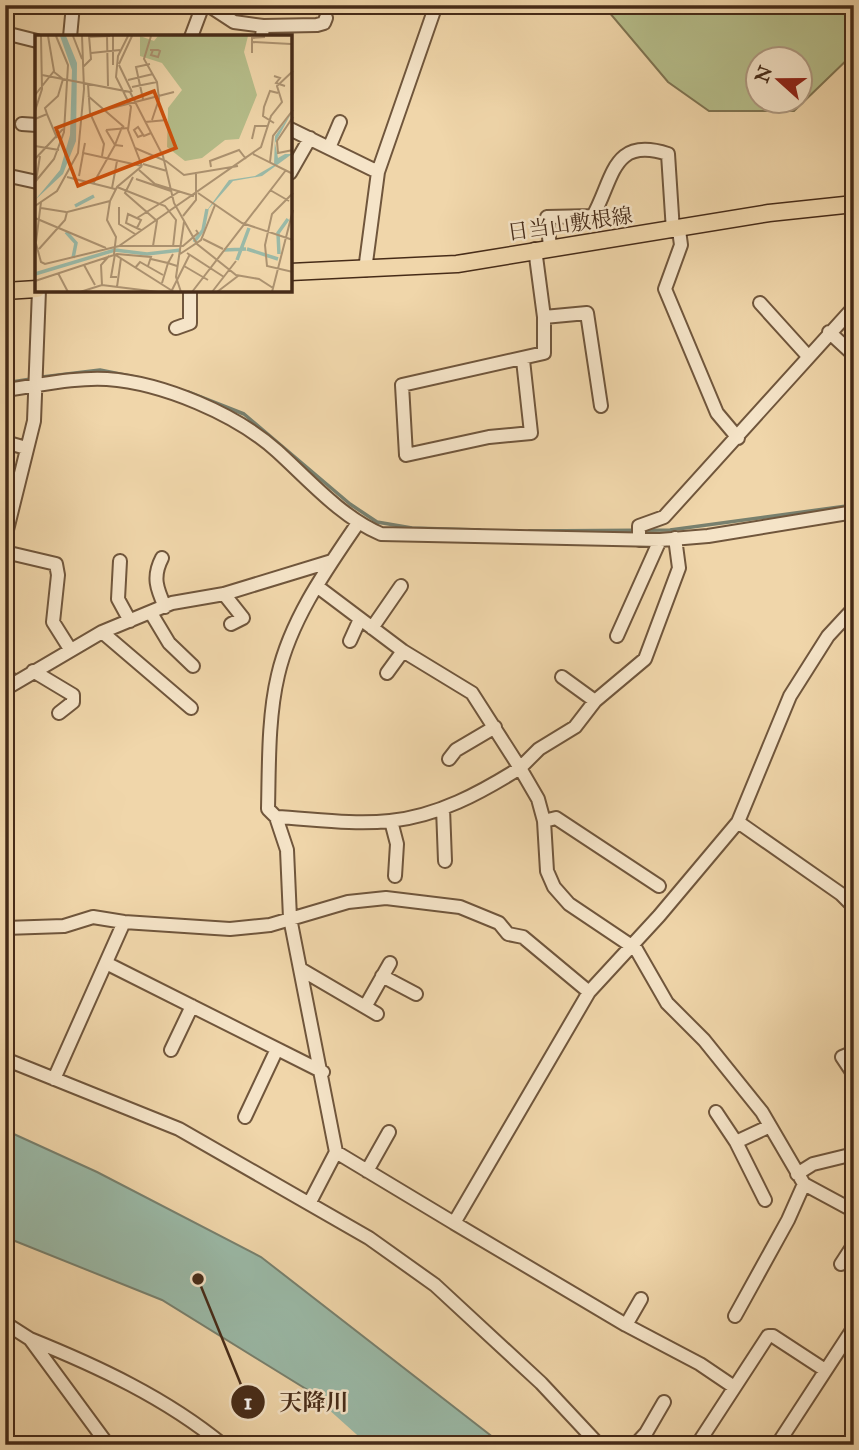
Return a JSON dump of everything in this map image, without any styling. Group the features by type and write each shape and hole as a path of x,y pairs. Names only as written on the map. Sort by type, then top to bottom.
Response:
{"main road":[{"name":"日当山敷根線","path":"292,272 457,264 769,213 854,204"},
{"path":"5,291 35,290"}],"street":[{"path":"70,35 72,5"},
{"path":"192,35 203,5"},
{"path":"208,5 234,22 263,31 317,25 324,23 326,18"},
{"path":"365,270 378,172 436,5"},
{"path":"5,33 35,40"},
{"path":"329,148 340,122"},
{"path":"22,124 35,125"},
{"path":"292,130 378,172"},
{"path":"292,170 310,138"},
{"path":"523,360 531,433 489,437 406,455 402,385 523,360 544,353 542,248 547,217 593,216 612,170 629,152 648,148 668,154 676,230 681,245 665,289 717,413 738,438"},
{"path":"5,176 35,182"},
{"path":"5,538 7,515 34,421 38,292"},
{"path":"176,328 190,323 190,292"},
{"path":"760,303 807,355"},
{"path":"639,534 664,517 738,438 807,355 854,307"},
{"path":"544,317 587,313 601,406"},
{"path":"829,332 854,355"},
{"path":"5,390 106,379 143,386 222,412 261,436 358,523 381,534 639,534 660,540 708,536 854,512"},
{"path":"5,442 26,448"},
{"path":"310,1202 336,1152 323,1072 290,918 287,850 276,817 268,809 269,760 278,675 299,616 358,523"},
{"path":"276,817 391,821 443,808 476,795 520,768 539,749 575,727 595,701 645,659 680,568 675,538"},
{"path":"617,636 624,605 660,540"},
{"path":"5,552 55,564 58,575 53,622 70,649"},
{"path":"162,558 156,572 156,583 165,607"},
{"path":"120,561 118,598 130,621"},
{"path":"5,670 9,686 102,632 165,607 224,594 332,561"},
{"path":"372,628 401,586"},
{"path":"318,587 403,651 471,693 495,727 538,799 544,821 547,871 554,887 569,904 631,945 648,964 667,1003 704,1040 770,1126 801,1179 854,1211"},
{"path":"224,594 243,618 231,624"},
{"path":"454,1223 589,992 738,822 790,696 828,636 854,608"},
{"path":"150,613 169,643 193,666"},
{"path":"351,641 359,619"},
{"path":"102,632 191,708"},
{"path":"387,673 403,651"},
{"path":"33,671 73,695 73,702 60,713"},
{"path":"562,677 595,701"},
{"path":"449,759 456,750 495,727"},
{"path":"443,808 445,862"},
{"path":"544,821 556,818 659,886"},
{"path":"391,821 397,844 395,876"},
{"path":"738,822 841,894 854,907"},
{"path":"5,928 64,926 93,916 124,922 230,929 270,925 348,902 386,898 460,907 499,923 508,934 523,937 589,992"},
{"path":"54,1079 124,922"},
{"path":"106,963 323,1072"},
{"path":"302,970 371,1011 382,976 390,963"},
{"path":"382,976 416,994"},
{"path":"171,1050 191,1006"},
{"path":"245,1117 277,1049"},
{"path":"854,1052 842,1057 854,1075"},
{"path":"5,1059 179,1129 369,1238 435,1285 541,1383 599,1445"},
{"path":"716,1112 736,1142 737,1149 765,1199"},
{"path":"736,1142 770,1126"},
{"path":"367,1171 389,1132"},
{"path":"336,1152 626,1325 700,1364 734,1387"},
{"path":"735,1316 789,1220 801,1179 813,1164 854,1154"},
{"path":"841,1264 854,1244"},
{"path":"626,1325 642,1299"},
{"path":"5,1323 30,1339 92,1364 170,1408 223,1445"},
{"path":"777,1445 854,1327"},
{"path":"698,1445 768,1336 773,1336 825,1370"},
{"path":"30,1339 108,1445"},
{"path":"635,1445 663,1410"}],"green space":[{"path":"603,5 854,5 854,53 814,92 814,46 744,46 744,111 709,111 668,82"}],"shaded area":[{"path":"5,1130 97,1172 261,1257 503,1445 386,1445 366,1426 162,1300 5,1237"}],"waterway":[{"path":"42,377 100,370 140,378"},
{"path":"5,383 31,379"},
{"path":"188,392 244,414 350,504 377,522 412,528 480,530"},
{"path":"529,531 670,530 854,505"},
{"path":"336,1402 384,1445"}],"place":[{"name":"天降川","path":"198,1279"}]}
